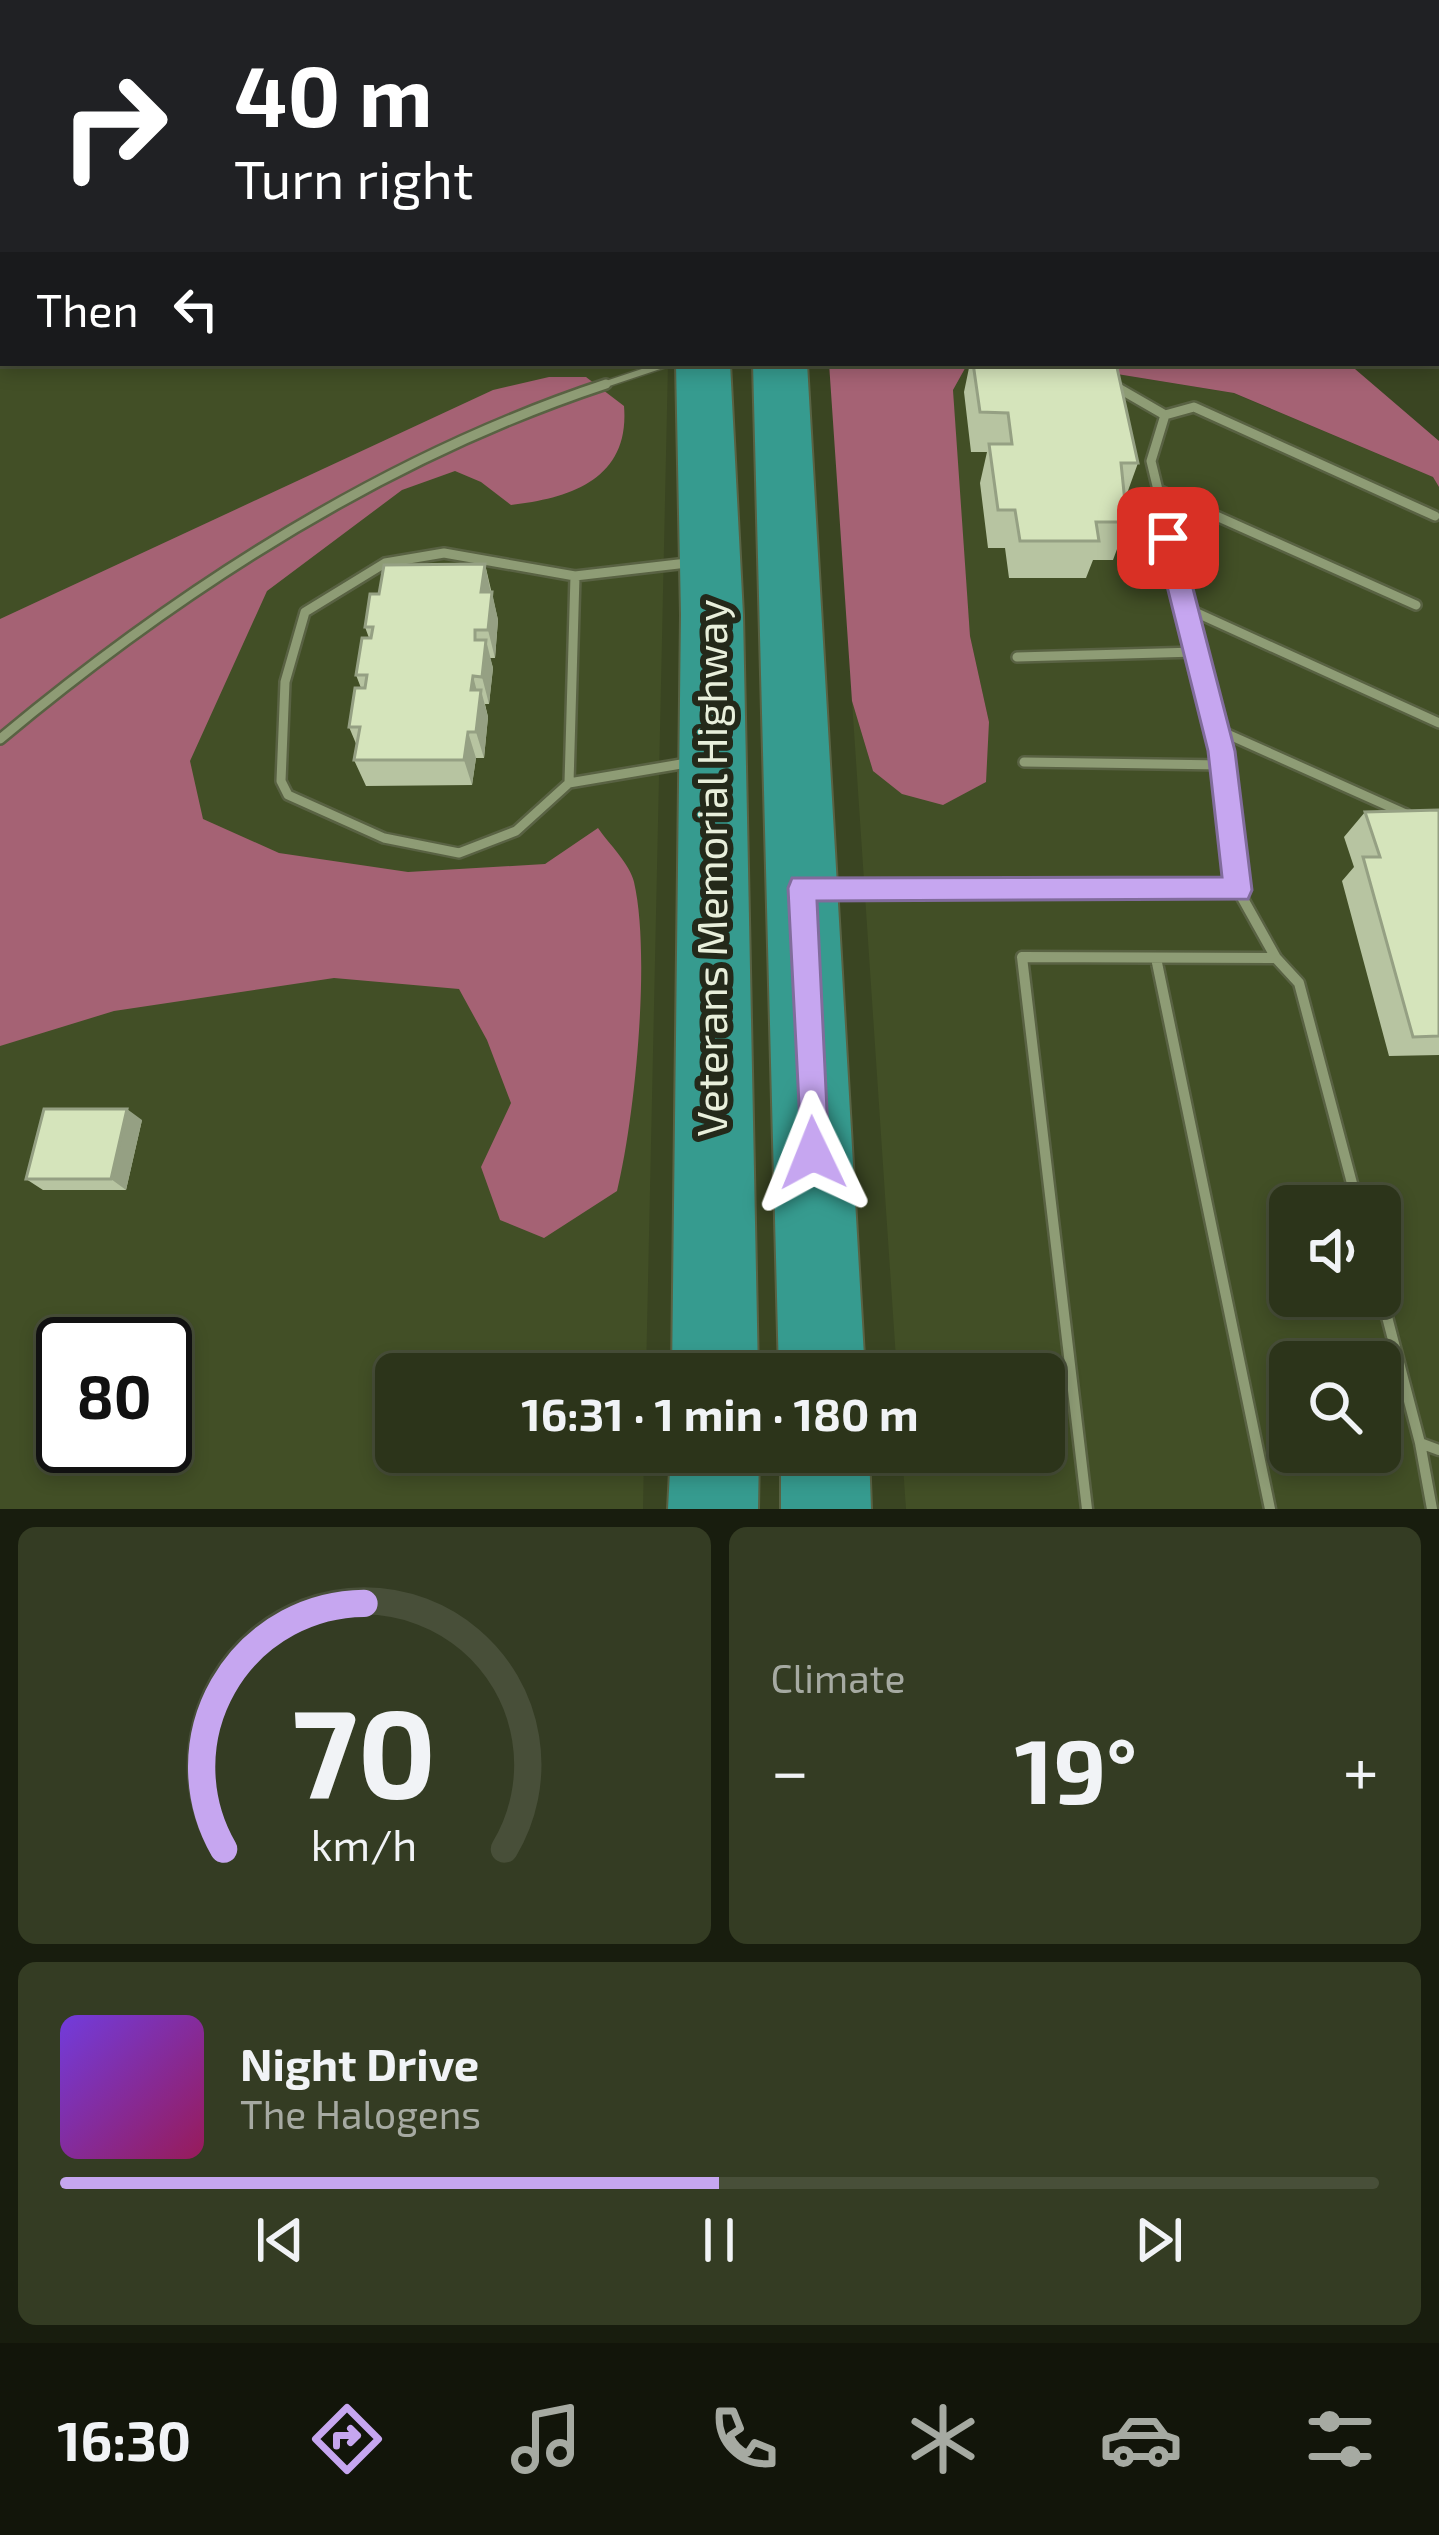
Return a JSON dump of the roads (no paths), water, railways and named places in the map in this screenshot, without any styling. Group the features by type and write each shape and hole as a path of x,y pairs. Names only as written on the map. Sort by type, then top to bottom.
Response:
{"highway":[{"name":"Veterans Memorial Highway","path":"704,366 710,560 715,1353"},
{"name":"Veterans Memorial Highway","path":"780,366 821,1353"},
{"path":"713,1509 714,1473"},
{"path":"825,1473 826,1509"}],"lane":[{"path":"0,739 49,696 230,563 562,398 661,366"},
{"path":"1094,374 1165,416 1194,407 1435,517"},
{"path":"1165,416 1151,460 1216,729 1238,890 1276,958 1299,983 1352,1185"},
{"path":"1158,490 1416,605"},
{"path":"710,560 575,576 444,553 385,562 305,612 285,682 281,781 288,795 384,838 459,854 516,831 568,783 712,760"},
{"path":"568,783 575,576"},
{"path":"1186,608 1439,723"},
{"path":"1017,657 1196,652"},
{"path":"1216,729 1406,814"},
{"path":"1024,762 1223,765"},
{"path":"802,888 1238,890"},
{"path":"1088,1509 1022,957 1276,958"},
{"path":"1156,958 1270,1509"},
{"path":"1387,1317 1432,1509"},
{"path":"1420,1443 1439,1450"}]}
